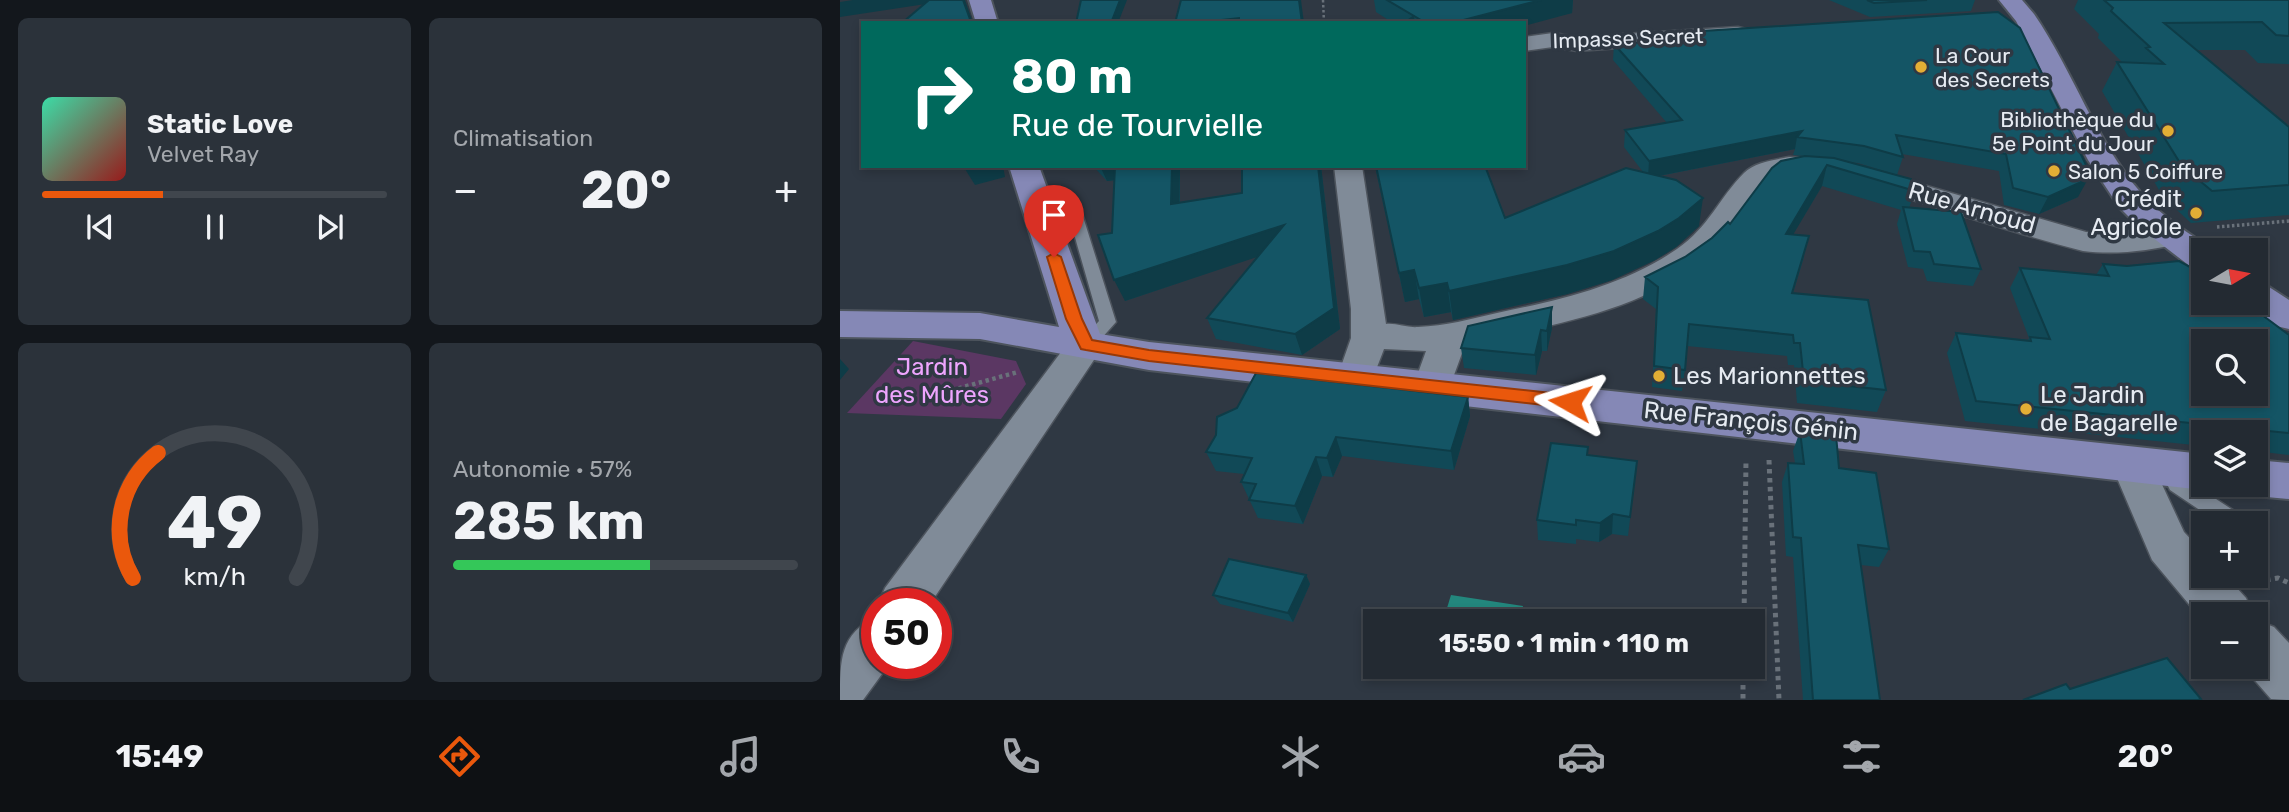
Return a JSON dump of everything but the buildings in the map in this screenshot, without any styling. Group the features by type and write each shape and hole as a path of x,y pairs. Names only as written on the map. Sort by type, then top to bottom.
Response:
{"main road":[{"path":"980,0 986,21"},
{"path":"2012,12 2130,200 2170,236 2191,251"},
{"path":"1025,168 1074,319 1086,345"},
{"path":"2268,303 2289,317"},
{"name":"Rue François Génin","path":"840,324 980,326 1149,356 2168,468"},
{"path":"2268,479 2289,481"}],"street":[{"name":"Impasse Secret","path":"1526,44 1553,40 1577,44 1756,33"},
{"name":"Rue Arnoud","path":"1369,338 1415,340 1450,336 1609,297 1688,257 1712,236 1755,178 1763,172 1796,165 1815,165 1848,173 2083,241 2105,244 2170,236"},
{"path":"1348,168 1368,309 1369,338 1356,378"},
{"path":"1432,387 1450,336"},
{"path":"913,588 1086,345"},
{"path":"2168,468 2168,545 2219,602"},
{"path":"2268,657 2289,681"}],"lane":[{"path":"2168,468 2177,484 2218,511"}],"path":[{"path":"1323,0 1324,21"},
{"path":"2213,227 2289,221"},
{"path":"945,392 1018,372"},
{"path":"1744,609 1746,448"},
{"path":"1768,450 1779,700"},
{"path":"2268,580 2278,578 2289,583"},
{"path":"1743,679 1743,700"}],"green space":[{"name":"Jardin des Mûres","path":"913,341 1016,361 1026,384 1001,419 847,413"}],"shaded area":[{"path":"1451,595 1523,606 1522,609 1447,609"}],"place":[{"name":"La Cour des Secrets","path":"1921,67"},
{"name":"Bibliothèque du 5e Point du Jour","path":"2168,131"},
{"name":"Salon 5 Coiffure","path":"2054,171"},
{"name":"Crédit Agricole","path":"2196,213"},
{"name":"Les Marionnettes","path":"1659,376"},
{"name":"Le Jardin de Bagarelle","path":"2026,409"}],"route":[{"path":"1054,257 1074,319 1086,345 1149,356 1570,402"}]}
